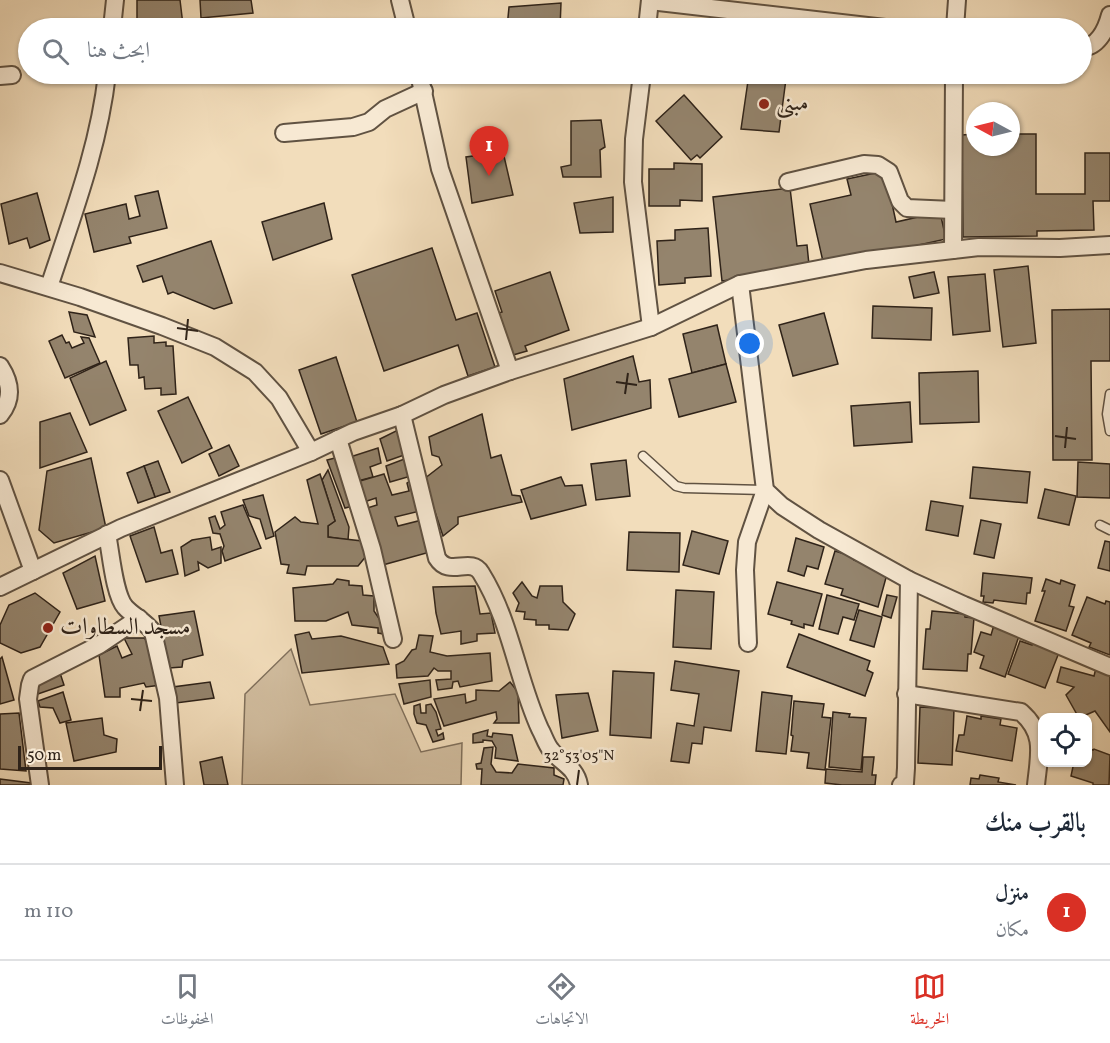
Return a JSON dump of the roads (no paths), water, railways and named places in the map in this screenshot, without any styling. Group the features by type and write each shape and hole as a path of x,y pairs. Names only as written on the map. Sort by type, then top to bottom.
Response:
{"street":[{"path":"113,18 115,0"},
{"path":"399,0 404,18"},
{"path":"956,18 957,0"},
{"path":"648,18 650,1 798,18"},
{"path":"1092,44 1100,39 1107,27 1110,15"},
{"path":"49,287 88,172 106,84"},
{"path":"422,84 440,169 510,371"},
{"path":"641,84 634,139 633,182 651,327"},
{"path":"952,250 954,84"},
{"path":"284,133 353,127 369,122 385,109 424,91"},
{"path":"788,182 864,164 878,165 889,172 900,201 907,208 953,210"},
{"path":"0,586 107,534 311,452 353,432 402,415 444,395 510,371 651,327 740,284 866,260 979,247 1060,248 1110,245"},
{"path":"0,273 49,287 215,346 255,372 279,399 311,452"},
{"path":"740,284 765,490 747,542 745,570 748,643"},
{"path":"0,366 8,381 9,396 0,416"},
{"path":"402,415 437,558 444,566 453,568 471,566 480,571 500,612 533,714 550,748 570,767 578,778 579,785"},
{"path":"338,439 372,549 393,639"},
{"path":"0,480 33,570"},
{"path":"765,490 782,506 819,530 909,580 1110,667"},
{"path":"107,534 117,592 123,605 147,624 153,632 165,685 175,785"},
{"path":"902,785 905,783 906,768 909,580"},
{"path":"40,785 28,699 32,679 99,645 139,618"},
{"path":"906,694 1021,712 1036,732 1040,750 1036,785"}],"lane":[{"path":"1110,394 1107,414 1110,431"},
{"path":"643,456 676,486 765,490"},
{"path":"1100,525 1110,530"}],"place":[{"name":"مبنى","path":"764,104"},
{"name":"منزل","path":"489,176"},
{"name":"مسجد السطاوات","path":"48,628"}]}
